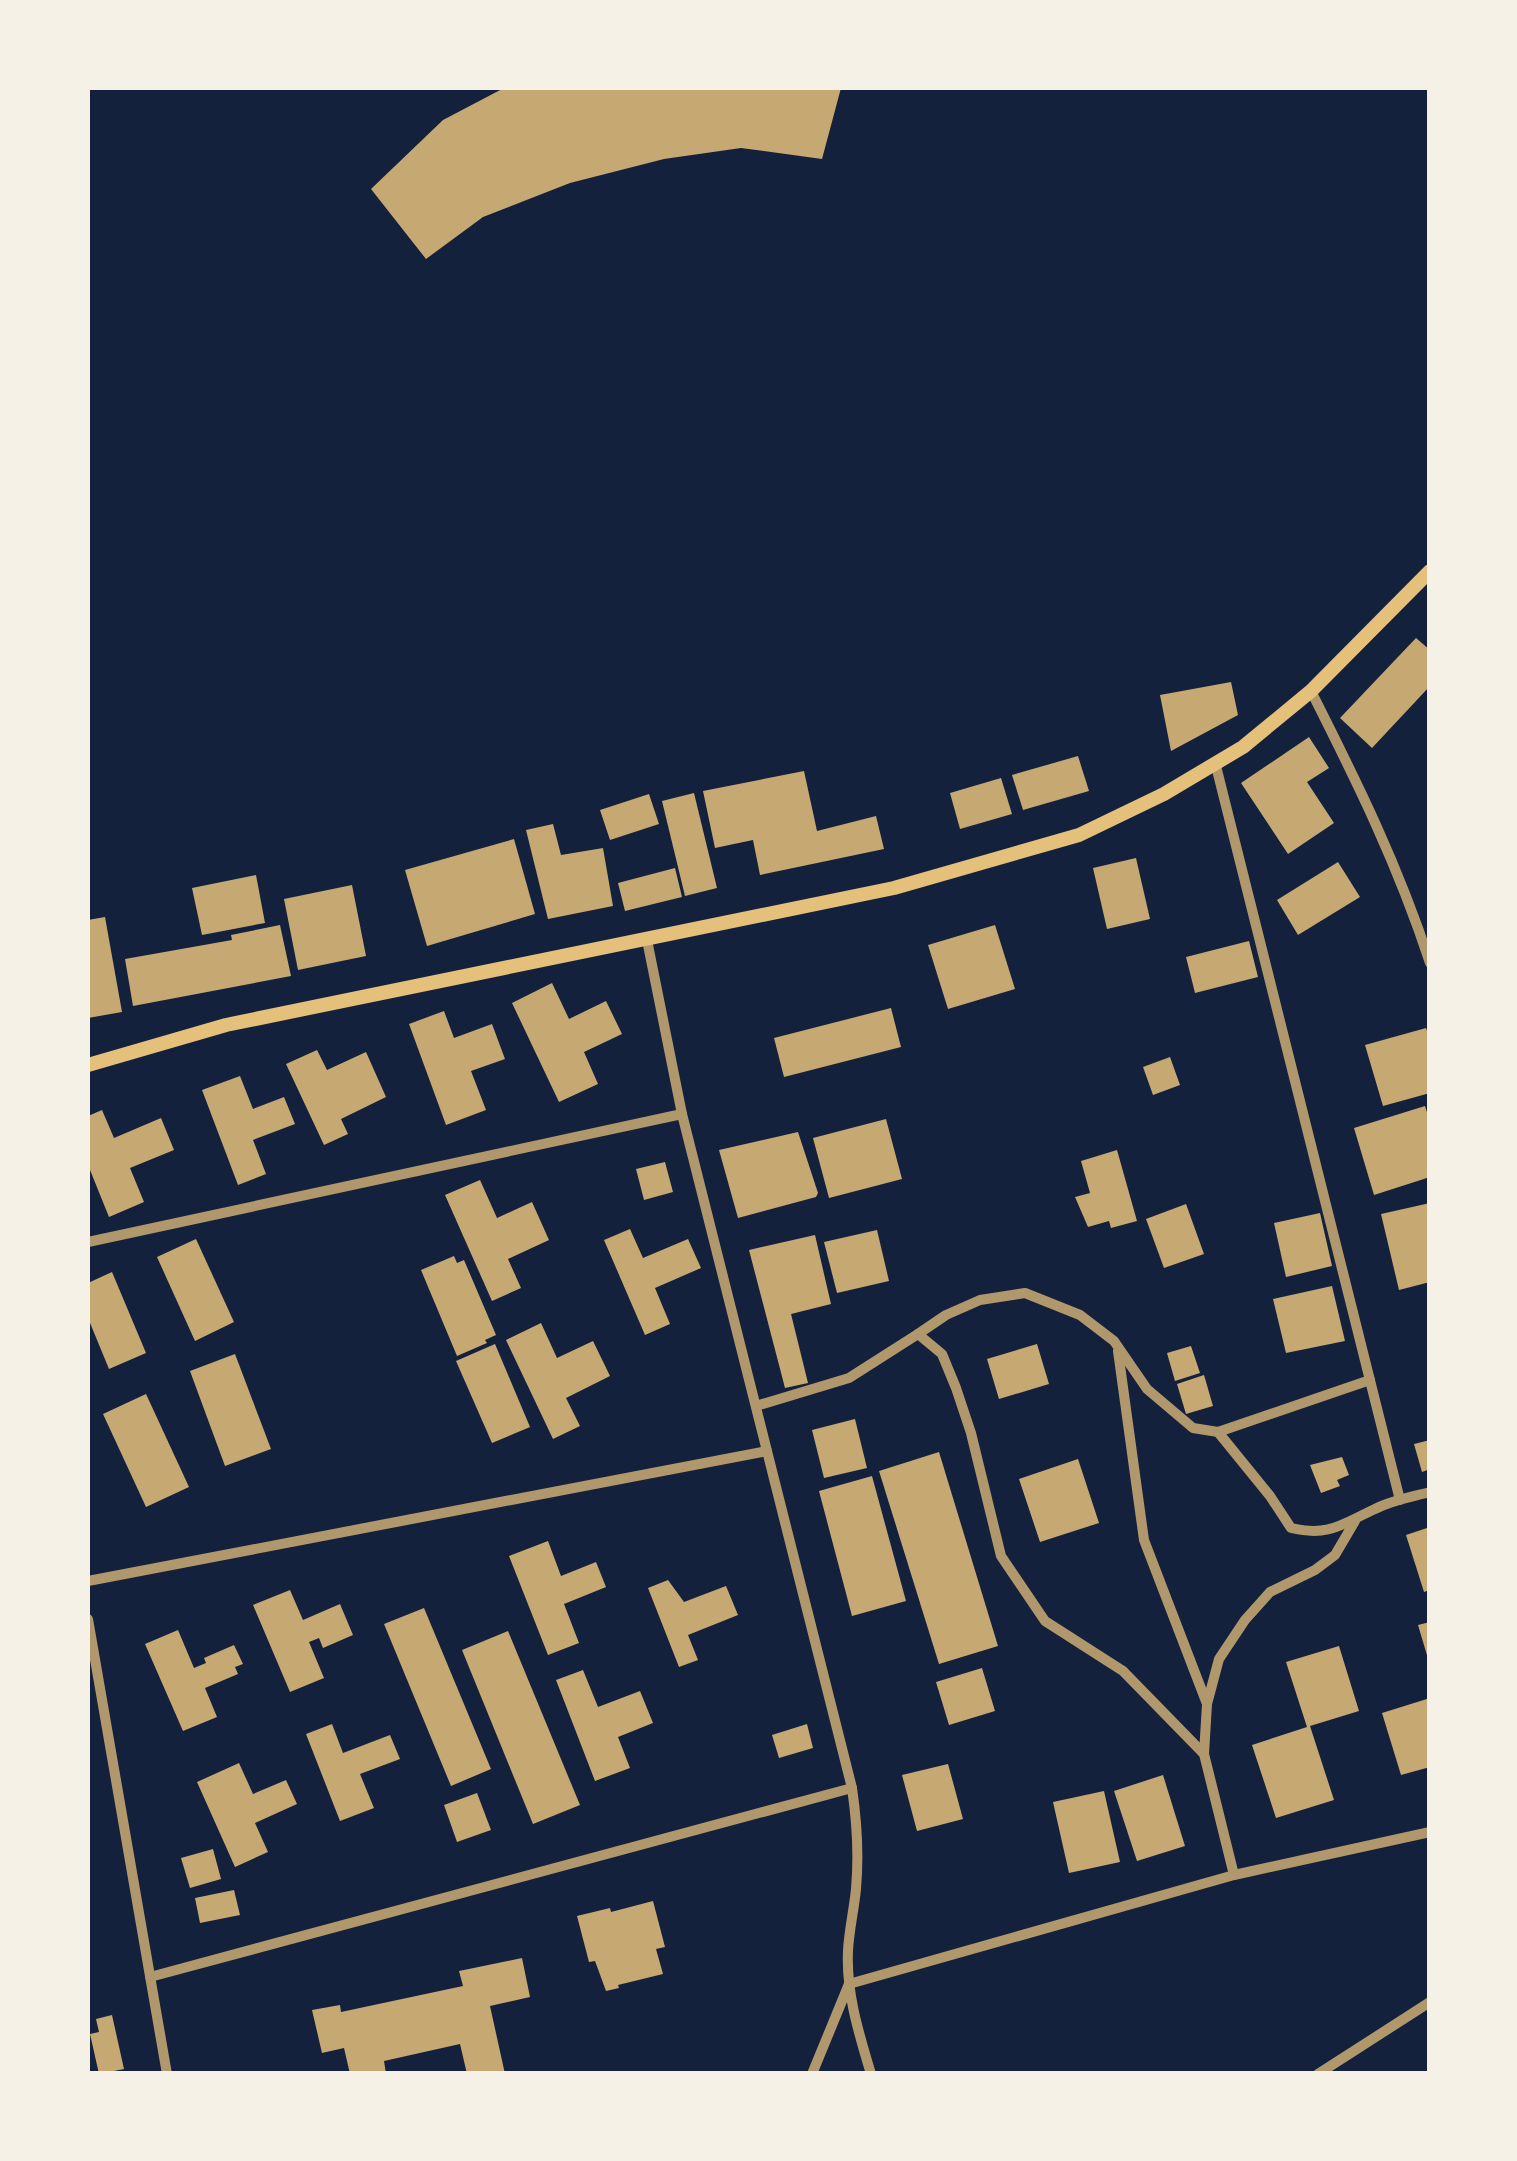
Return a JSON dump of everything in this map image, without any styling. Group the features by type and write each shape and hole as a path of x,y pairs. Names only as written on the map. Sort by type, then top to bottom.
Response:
{"main road":[{"path":"88,1065 226,1025 894,888 1079,835 1216,766 1311,691 1430,571"}],"street":[{"path":"1311,691 1382,833 1430,962"},
{"path":"1216,766 1400,1500"},
{"path":"647,940 682,1114 852,1788 858,1831 848,1952 850,1984 858,2032 871,2074"},
{"path":"88,1242 682,1114"},
{"path":"756,1406 849,1378 946,1314 980,1300 1025,1293 1080,1316 1117,1345 1147,1389 1193,1428 1218,1432 1370,1380"},
{"path":"918,1334 942,1354 971,1433 1001,1556 1024,1592 1045,1621 1123,1671 1204,1754"},
{"path":"1117,1345 1144,1540 1208,1704"},
{"path":"1218,1432 1270,1496 1290,1528 1320,1533 1374,1508 1430,1492"},
{"path":"88,1582 767,1451"},
{"path":"1234,1875 1204,1754 1208,1704 1219,1659 1270,1592 1315,1570 1335,1555 1355,1520"},
{"path":"88,1618 167,2074"},
{"path":"150,1977 852,1788"},
{"path":"850,1984 1234,1875 1430,1832"},
{"path":"812,2074 850,1984"},
{"path":"1318,2074 1430,2002"}],"building":[{"path":"504,88 841,88 822,159 741,148 664,159 570,183 483,217 426,259 371,189 443,120"},
{"path":"1416,638 1430,650 1430,686 1372,748 1340,718"},
{"path":"1231,682 1238,715 1171,751 1160,695"},
{"path":"1309,737 1329,768 1307,782 1334,823 1288,854 1241,783"},
{"path":"1078,756 1089,791 1023,810 1012,775"},
{"path":"804,771 817,831 876,816 884,849 760,875 753,840 715,848 703,791"},
{"path":"1001,778 1012,814 960,829 950,793"},
{"path":"694,793 717,888 685,896 662,801"},
{"path":"649,794 659,824 610,840 600,810"},
{"path":"553,824 561,855 603,848 613,906 548,919 526,830"},
{"path":"514,839 535,914 427,946 405,870"},
{"path":"1136,858 1150,919 1107,929 1093,868"},
{"path":"1338,862 1360,897 1298,935 1277,900"},
{"path":"675,868 682,897 625,911 618,883"},
{"path":"256,875 265,923 202,935 192,888"},
{"path":"352,885 366,956 298,970 284,899"},
{"path":"105,917 122,1012 88,1018 88,920"},
{"path":"280,925 291,976 133,1006 125,959 232,940 231,935"},
{"path":"995,925 1015,989 948,1009 928,945"},
{"path":"1249,941 1258,977 1195,993 1186,957"},
{"path":"552,983 569,1019 606,1001 622,1034 584,1052 598,1084 559,1102 512,1003"},
{"path":"891,1008 901,1047 784,1077 774,1038"},
{"path":"444,1011 454,1038 492,1024 505,1059 471,1071 486,1110 446,1125 409,1024"},
{"path":"1426,1028 1430,1040 1430,1093 1383,1106 1365,1045"},
{"path":"317,1050 327,1070 366,1052 386,1097 341,1119 348,1134 324,1145 286,1064"},
{"path":"1170,1057 1180,1085 1153,1095 1143,1067"},
{"path":"240,1076 253,1109 284,1097 295,1124 253,1140 266,1174 238,1185 202,1090"},
{"path":"1425,1106 1430,1122 1430,1177 1374,1195 1354,1128"},
{"path":"102,1110 114,1138 161,1118 174,1150 130,1168 144,1202 109,1217 88,1165 88,1116"},
{"path":"886,1119 902,1179 829,1198 813,1138"},
{"path":"798,1132 816,1197 738,1218 719,1150"},
{"path":"1117,1150 1137,1221 1111,1228 1109,1221 1088,1227 1075,1197 1090,1193 1081,1161"},
{"path":"665,1162 673,1192 644,1200 636,1169"},
{"path":"480,1180 497,1218 532,1202 549,1240 508,1259 521,1288 492,1301 445,1195"},
{"path":"1430,1203 1430,1282 1399,1290 1381,1214"},
{"path":"1186,1204 1204,1254 1164,1268 1146,1219"},
{"path":"1320,1213 1332,1266 1286,1277 1274,1223"},
{"path":"630,1229 643,1258 688,1239 701,1268 655,1288 670,1324 645,1335 604,1240"},
{"path":"877,1230 889,1281 837,1293 824,1242"},
{"path":"815,1235 831,1304 791,1314 808,1383 785,1388 749,1250"},
{"path":"196,1239 234,1322 195,1341 157,1257"},
{"path":"454,1256 457,1263 464,1260 496,1335 457,1356 421,1270"},
{"path":"112,1272 146,1353 109,1369 88,1318 88,1283"},
{"path":"1332,1286 1345,1341 1286,1353 1273,1299"},
{"path":"541,1323 557,1358 593,1341 610,1376 566,1398 580,1426 553,1439 506,1340"},
{"path":"495,1344 530,1427 492,1443 456,1361"},
{"path":"1037,1344 1049,1384 999,1399 987,1359"},
{"path":"1191,1346 1200,1373 1175,1381 1167,1353"},
{"path":"235,1354 271,1449 225,1466 190,1371"},
{"path":"1204,1375 1213,1406 1186,1414 1177,1384"},
{"path":"146,1394 189,1487 146,1507 103,1414"},
{"path":"855,1419 867,1468 824,1478 812,1430"},
{"path":"1430,1440 1430,1469 1422,1472 1414,1444"},
{"path":"939,1452 998,1646 939,1664 879,1471"},
{"path":"1342,1457 1349,1475 1337,1480 1340,1486 1321,1493 1310,1465"},
{"path":"1078,1459 1099,1523 1040,1542 1019,1479"},
{"path":"872,1476 906,1601 852,1616 819,1491"},
{"path":"1430,1527 1430,1590 1424,1592 1406,1535"},
{"path":"548,1541 561,1576 596,1562 606,1587 564,1604 579,1643 548,1655 509,1556"},
{"path":"668,1580 684,1602 726,1586 738,1615 688,1635 698,1660 679,1667 648,1588"},
{"path":"290,1590 303,1620 340,1604 353,1635 323,1648 319,1638 309,1642 324,1678 290,1692 253,1605"},
{"path":"424,1608 491,1769 451,1786 384,1624"},
{"path":"1430,1622 1430,1662 1429,1662 1418,1625"},
{"path":"178,1630 194,1668 206,1663 204,1658 234,1645 243,1664 235,1667 238,1674 205,1688 217,1717 183,1731 145,1644"},
{"path":"508,1631 580,1805 533,1824 462,1650"},
{"path":"1339,1646 1359,1711 1310,1726 1334,1800 1276,1818 1252,1745 1307,1727 1286,1662"},
{"path":"982,1668 995,1711 949,1725 936,1682"},
{"path":"583,1670 598,1707 640,1691 653,1723 618,1737 630,1768 595,1781 556,1680"},
{"path":"1430,1698 1430,1767 1401,1775 1382,1713"},
{"path":"332,1724 343,1753 390,1735 400,1759 360,1774 374,1808 340,1821 306,1734"},
{"path":"807,1724 813,1748 779,1758 772,1735"},
{"path":"239,1763 253,1794 286,1780 297,1804 255,1823 268,1852 235,1867 197,1782"},
{"path":"948,1764 963,1819 917,1831 902,1775"},
{"path":"1163,1775 1185,1846 1137,1861 1114,1791"},
{"path":"1104,1791 1120,1862 1069,1873 1053,1802"},
{"path":"477,1793 491,1830 457,1842 444,1805"},
{"path":"213,1849 221,1879 190,1888 181,1858"},
{"path":"234,1890 240,1915 200,1923 195,1898"},
{"path":"653,1901 665,1947 656,1949 663,1974 606,1991 595,1961 589,1962 577,1916"},
{"path":"522,1958 530,1997 490,2006 505,2074 467,2074 460,2044 384,2061 386,2074 350,2074 344,2048 322,2053 312,2010 340,2005 341,2012 463,1986 459,1971"},
{"path":"112,2015 124,2069 99,2074 90,2034 99,2032 96,2019"}]}
